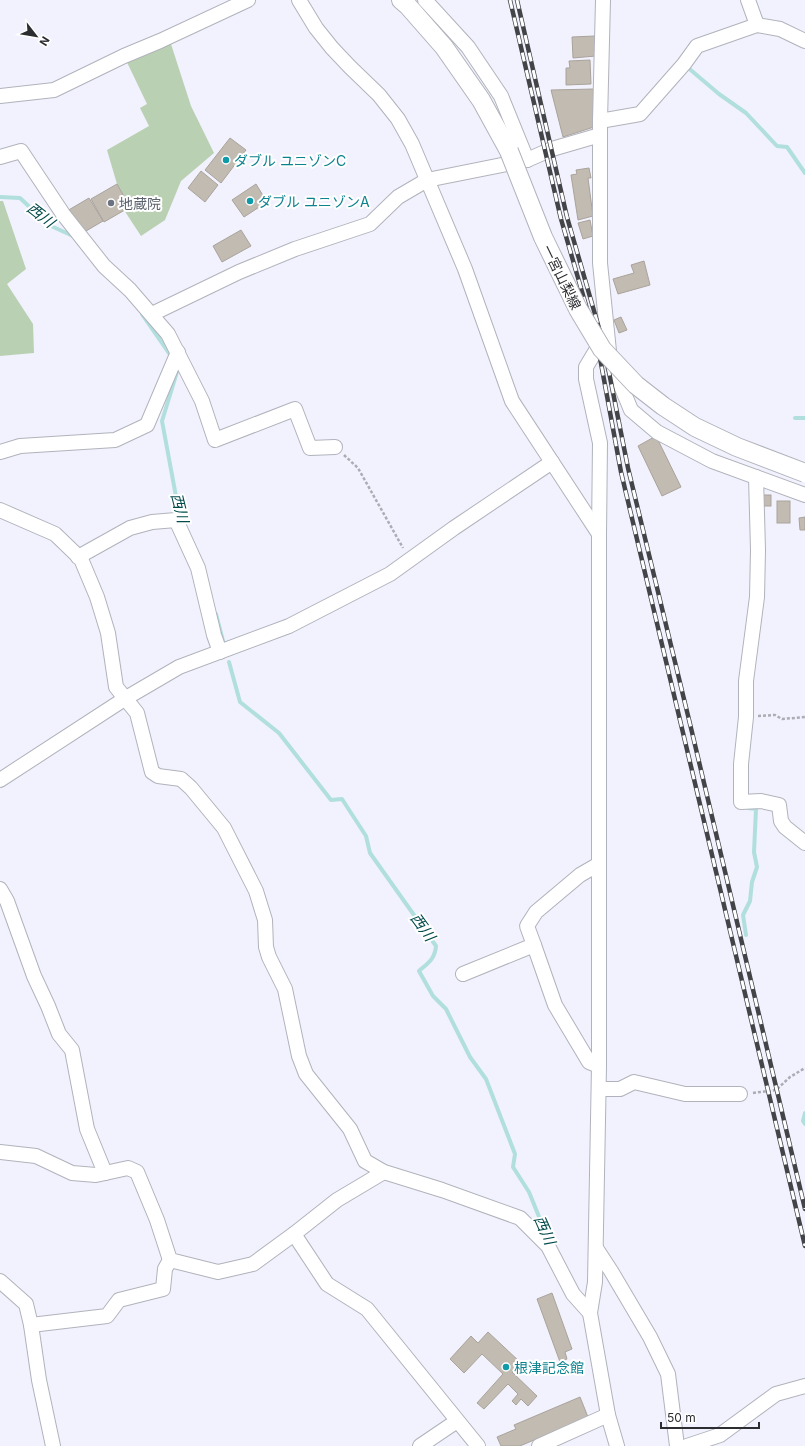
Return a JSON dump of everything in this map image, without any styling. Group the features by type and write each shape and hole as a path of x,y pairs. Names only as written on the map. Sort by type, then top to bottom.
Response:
{"main road":[{"name":"一宮山梨線","path":"401,0 444,47 482,100 509,152 543,237 578,309 602,349 636,385 695,427 737,447 805,473"}],"street":[{"path":"0,96 54,90 124,56 248,0"},
{"path":"299,0 316,28 332,48 379,95 398,119 412,144 465,269 512,401 599,534"},
{"path":"425,0 468,47 501,96 528,160"},
{"path":"603,0 600,128 600,262 609,355"},
{"path":"748,0 756,25"},
{"path":"152,314 246,269 294,249 370,224 398,197 427,180 528,160 552,148 600,128 640,114 684,64 697,46 756,25 780,29 805,41"},
{"path":"0,157 21,151 63,214 104,266 130,290 168,334 202,401 215,440 295,410 310,448 335,447"},
{"path":"617,1446 608,1415 590,1313 596,1282 599,1089 600,443 586,379 586,367 598,347 603,342 631,410 657,432 712,461 805,495"},
{"path":"0,452 20,446 115,440 147,425 178,352"},
{"path":"0,780 126,698 179,668 289,626 390,574 454,528 552,462"},
{"path":"756,477 758,550 757,597 746,681 746,717 741,764 741,802 761,801 779,805 781,821 785,827 805,843"},
{"path":"0,510 55,534 81,559 97,597 108,633 116,687 137,713 152,772 158,776 181,779 191,788 224,828 256,891 265,920 266,947 269,957 285,989 299,1056 306,1074 350,1129 365,1161 384,1172 442,1190 520,1218 548,1246 573,1294 590,1313"},
{"path":"78,557 130,528 152,522 176,520 198,568 214,635 220,652"},
{"path":"599,864 580,875 536,912 528,926 555,1005 588,1062 599,1066"},
{"path":"0,889 7,901 34,976 59,1034 72,1050 87,1129 105,1173"},
{"path":"463,974 534,945"},
{"path":"599,1089 620,1089 634,1082 685,1094 740,1094"},
{"path":"0,1152 36,1156 72,1173 96,1175 128,1168 136,1172 157,1220 170,1260 165,1269 163,1289 119,1300 107,1316 31,1325"},
{"path":"170,1260 218,1272 252,1264 294,1234 337,1200 384,1172"},
{"path":"294,1234 327,1284 367,1309 478,1446"},
{"path":"596,1248 650,1337 668,1374 677,1446"},
{"path":"0,1281 26,1304 52,1446"},
{"path":"687,1446 720,1435 776,1394 804,1390"},
{"path":"539,1446 608,1415"},
{"path":"420,1446 457,1421"}],"path":[{"path":"335,447 358,468 410,560"},
{"path":"746,717 775,715 782,718 805,717"},
{"path":"740,1094 776,1090 790,1077 805,1068"}],"green space":[{"path":"170,41 191,106 214,153 181,181 165,220 141,236 124,210 130,207 117,184 107,150 149,126 140,108 147,104 124,56"},
{"path":"0,201 3,201 26,269 7,284 33,324 34,353 0,356"}],"building":[{"path":"595,36 596,56 573,58 572,37"},
{"path":"590,60 591,84 566,85 566,68 570,68 569,61"},
{"path":"594,89 594,127 563,137 551,90"},
{"name":"ダブル ユニゾンC","path":"230,138 246,150 221,183 205,170"},
{"path":"589,168 591,178 588,178 593,216 578,220 571,175 577,174 576,170"},
{"path":"201,171 218,185 205,202 188,188"},
{"name":"地蔵院","path":"117,184 130,207 104,222 91,199"},
{"name":"ダブル ユニゾンA","path":"256,184 267,202 244,217 232,200"},
{"path":"89,198 103,221 81,234 67,211"},
{"path":"590,220 593,236 583,239 578,223"},
{"path":"241,230 251,246 222,262 213,246"},
{"path":"644,261 650,285 618,294 613,279 634,273 631,265"},
{"path":"621,317 627,330 619,333 614,320"},
{"path":"656,436 681,487 662,496 638,446"},
{"path":"760,495 771,495 771,506 760,506"},
{"path":"777,501 790,501 790,523 777,523"},
{"path":"805,517 805,530 800,530 799,518"},
{"path":"552,1293 572,1349 565,1352 567,1359 560,1362 537,1299"},
{"name":"根津記念館","path":"488,1332 521,1363 512,1372 537,1396 528,1406 521,1399 516,1405 512,1401 518,1394 508,1384 484,1409 477,1403 503,1374 482,1354 464,1373 450,1359 471,1336 478,1343"},
{"path":"580,1397 588,1417 520,1446 501,1446 497,1437 516,1429 514,1425"}],"waterway":[{"path":"686,66 719,94 746,113 777,146 787,147 805,173"},
{"name":"西川","path":"0,197 20,198 49,225 73,236"},
{"name":"西川","path":"142,314 169,353"},
{"name":"西川","path":"177,372 162,421 180,518"},
{"path":"795,418 805,418"},
{"name":"西川","path":"216,614 223,641"},
{"name":"西川","path":"229,662 240,702 279,733 331,800 342,799 366,836 370,853 436,946 433,958 419,971 433,996 446,1009 470,1057 486,1079 515,1154 513,1167 529,1192 548,1239"},
{"path":"746,935 743,915 750,901 752,882 757,867 754,852 756,809 748,808"},
{"path":"805,1113 803,1121 805,1124"}],"railway":[{"path":"510,0 561,219 598,347 621,472 805,1246"},
{"path":"517,0 567,217 603,342 628,468 805,1209"}],"place":[{"name":"ダブル ユニゾンC","path":"226,160"},
{"name":"ダブル ユニゾンA","path":"250,201"},
{"name":"地蔵院","path":"111,203"},
{"name":"根津記念館","path":"506,1367"}]}
